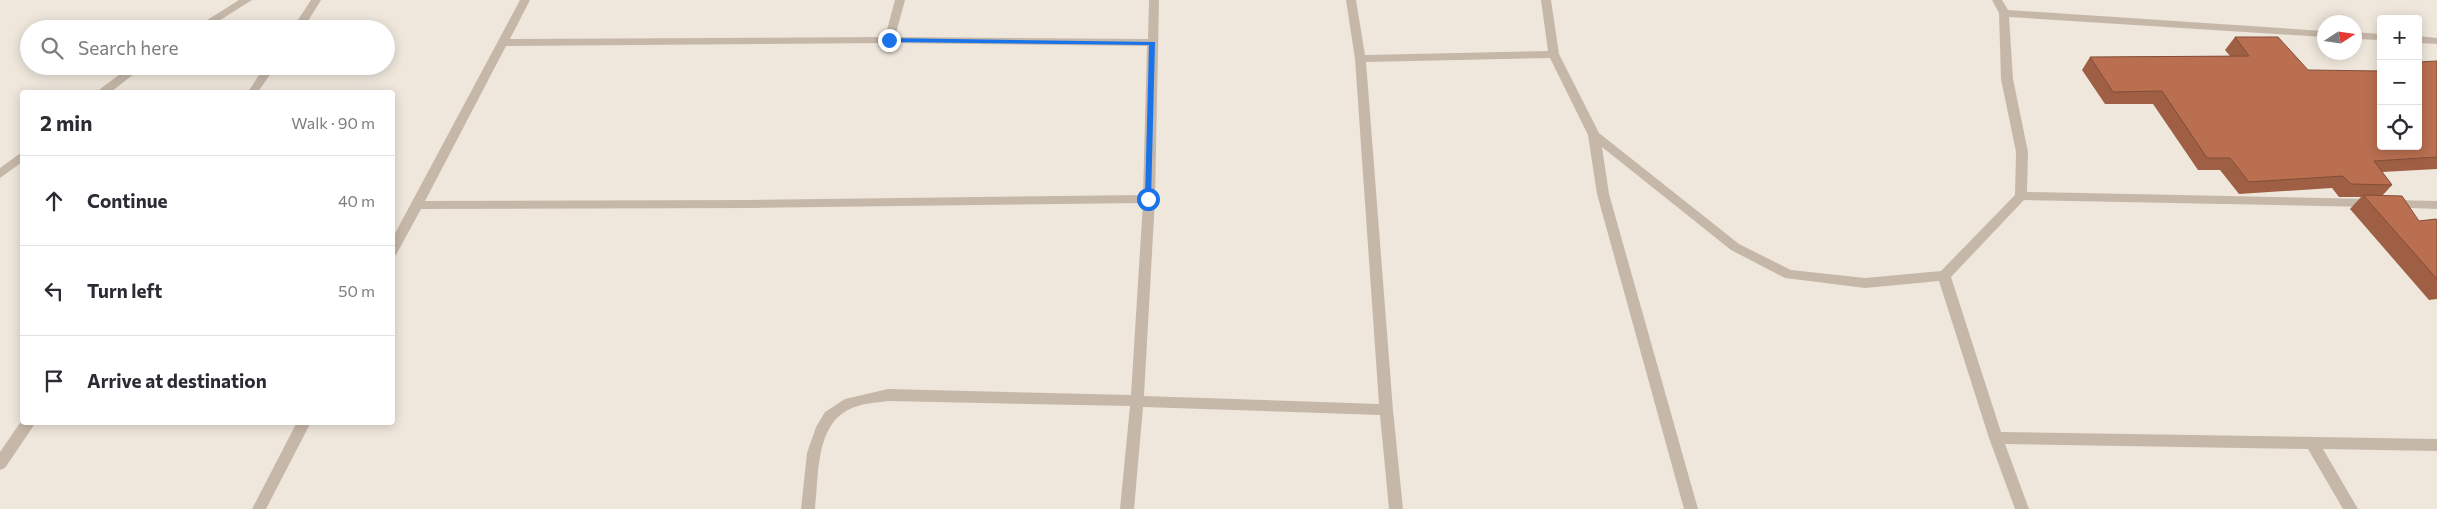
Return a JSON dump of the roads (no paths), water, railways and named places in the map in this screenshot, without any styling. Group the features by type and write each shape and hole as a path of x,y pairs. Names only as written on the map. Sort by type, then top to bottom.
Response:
{"street":[{"path":"213,20 247,0"},
{"path":"303,20 316,0"},
{"path":"395,246 500,44 525,0"},
{"path":"889,40 900,0"},
{"path":"1127,509 1137,401 1148,199 1154,0"},
{"path":"1351,0 1360,58 1386,410 1396,509"},
{"path":"1546,0 1554,54 1594,135 1603,194 1692,509"},
{"path":"1594,135 1735,247 1789,275 1865,283 1944,276 2021,196 2022,152 2007,79 2004,14 1997,0"},
{"path":"2004,14 2317,34"},
{"path":"2362,36 2377,37"},
{"path":"500,44 889,40 1152,43"},
{"path":"2422,40 2437,41"},
{"path":"1360,58 1554,54"},
{"path":"107,90 127,75"},
{"path":"254,90 265,75"},
{"path":"0,174 20,158"},
{"path":"2021,196 2437,205"},
{"path":"417,205 742,204 1148,199"},
{"path":"1944,276 1996,438 2022,509"},
{"path":"808,509 817,436 824,421 838,408 857,400 888,395 1386,410"},
{"path":"0,464 26,425"},
{"path":"259,509 302,425"},
{"path":"1996,438 2437,445"},
{"path":"2312,443 2351,509"}]}
